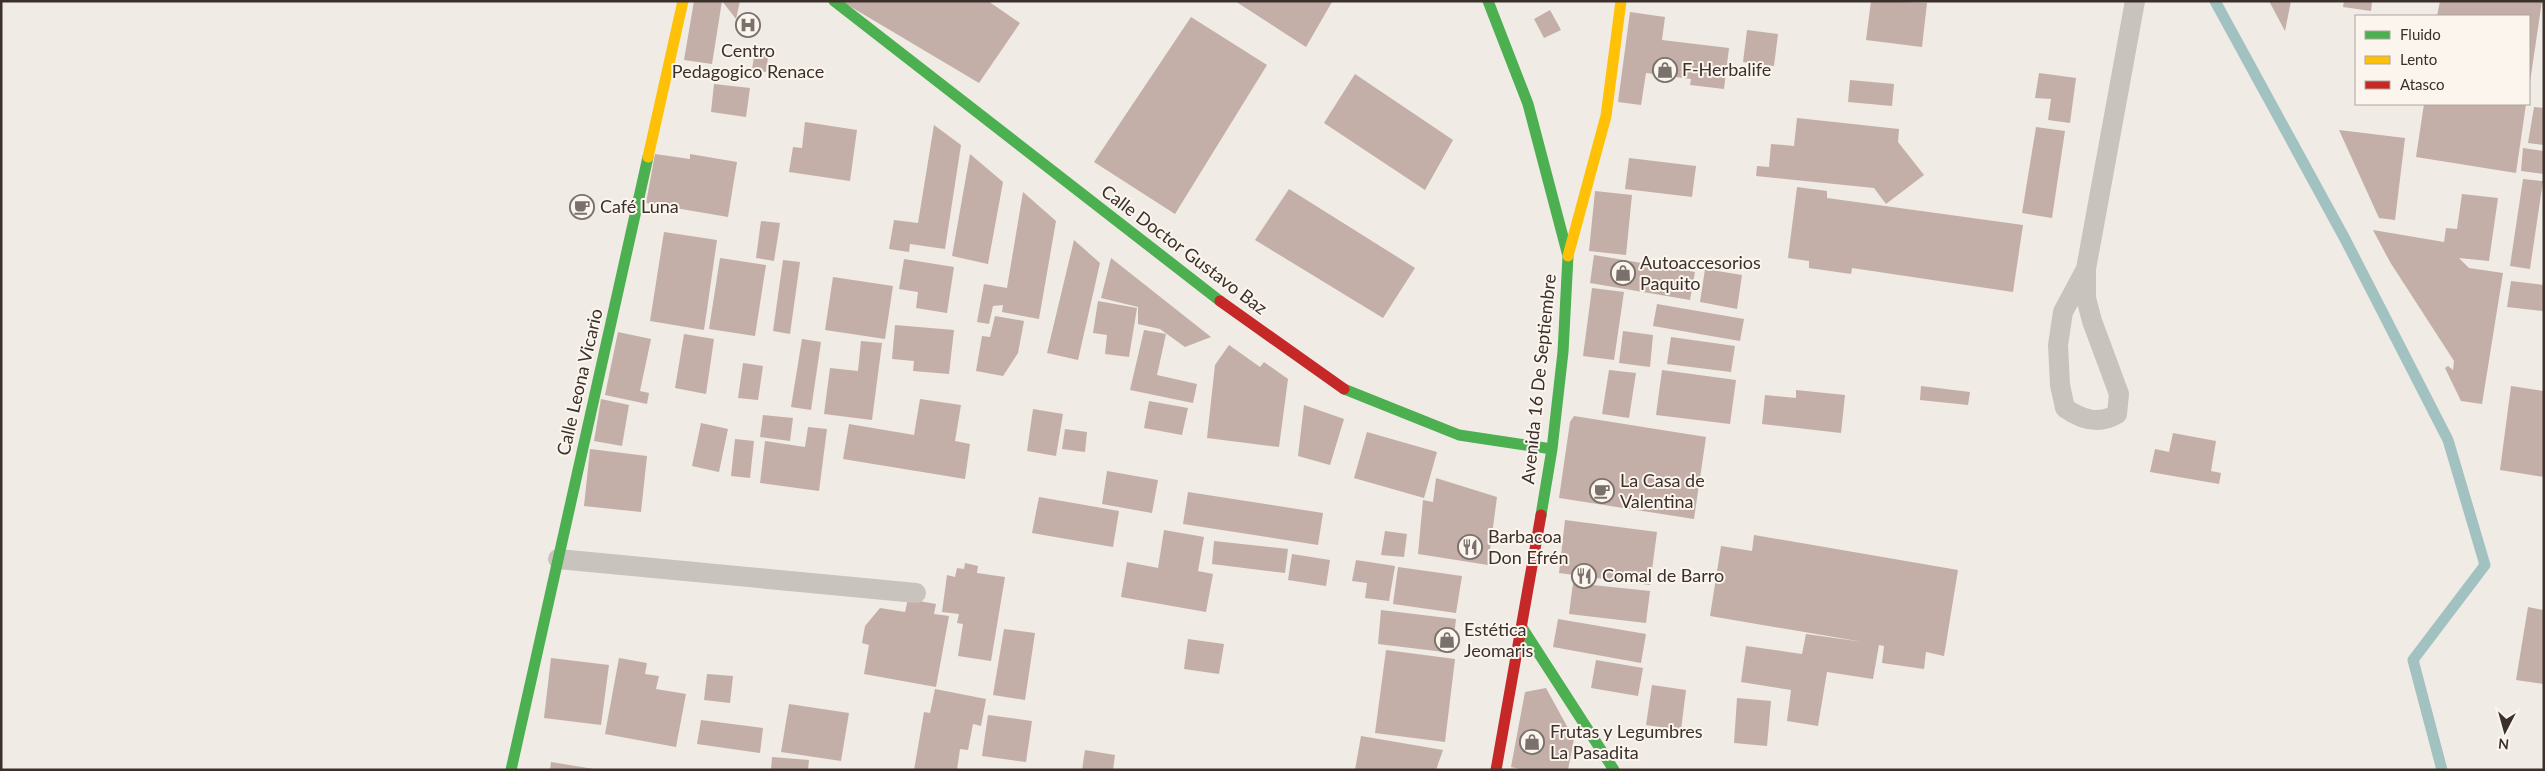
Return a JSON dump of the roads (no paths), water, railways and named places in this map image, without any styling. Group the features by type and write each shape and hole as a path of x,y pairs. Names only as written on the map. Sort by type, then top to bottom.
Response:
{"main road":[{"name":"Calle Leona Vicario","path":"511,770 683,1"},
{"name":"Calle Doctor Gustavo Baz","path":"834,1 1221,302 1345,390 1459,435 1552,449"},
{"name":"Avenida 16 De Septiembre","path":"1488,1 1528,104 1568,256 1563,352 1552,449 1523,629 1496,770"},
{"path":"1568,256 1606,116 1621,1"},
{"path":"1523,629 1614,770"}],"lane":[{"path":"2086,269 2063,312 2058,344 2060,385 2065,408 2079,418 2105,421 2117,414 2119,394 2092,321 2086,298 2086,269 2135,1"},
{"path":"558,559 916,593"}],"waterway":[{"path":"2215,1 2345,239 2448,440 2485,565 2413,660 2442,770"}],"place":[{"name":"Centro Pedagogico Renace","path":"748,25"},
{"name":"F-Herbalife","path":"1665,70"},
{"name":"Café Luna","path":"582,207"},
{"name":"Autoaccesorios Paquito","path":"1623,273"},
{"name":"La Casa de Valentina","path":"1602,491"},
{"name":"Barbacoa Don Efrén","path":"1470,547"},
{"name":"Comal de Barro","path":"1584,576"},
{"name":"Estética Jeomaris","path":"1447,640"},
{"name":"Frutas y Legumbres La Pasadita","path":"1532,742"}]}
